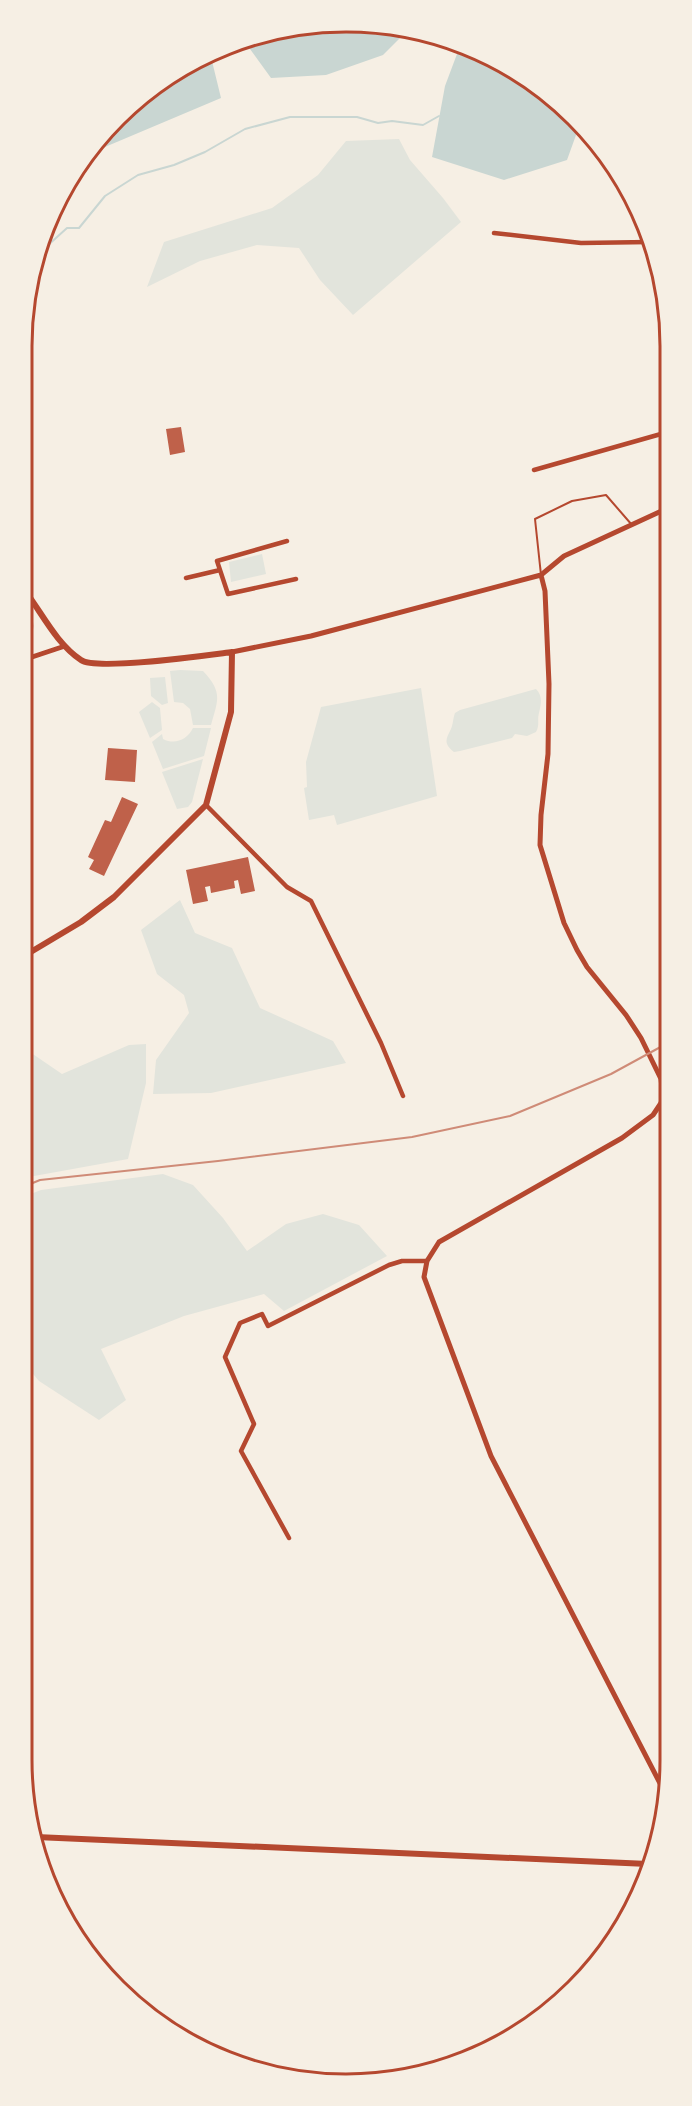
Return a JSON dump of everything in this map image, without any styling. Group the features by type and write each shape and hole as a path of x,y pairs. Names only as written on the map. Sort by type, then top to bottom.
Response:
{"main road":[{"path":"32,600 65,646 83,662 99,664 166,660 231,652 231,712 206,805 114,897 81,922 32,951"},
{"path":"41,1837 643,1864"}],"street":[{"path":"494,233 581,243 643,242"},
{"path":"534,470 660,434"},
{"path":"231,652 311,636 541,575 564,556 660,512"},
{"path":"287,541 217,561 228,594 296,579"},
{"path":"186,578 220,570"},
{"path":"541,575 545,591 549,684 548,754 540,845 564,923 576,950 626,1015 660,1075"},
{"path":"32,657 65,646"},
{"path":"206,805 286,887 311,902 381,1043 403,1096"},
{"path":"660,1104 652,1115 622,1138 439,1242 427,1261 424,1277 491,1456 660,1783"},
{"path":"289,1538 241,1451 254,1424 225,1357 240,1323 262,1314 268,1326 389,1265 402,1261 427,1261"}],"lane":[{"path":"541,575 534,519 572,501 606,495 632,525"}],"shaded area":[{"path":"325,32 367,32 401,37 383,55 326,75 271,78 250,49 251,46 265,42"},
{"path":"458,52 503,74 537,96 577,133 567,160 504,180 432,157 445,86"},
{"path":"212,62 221,98 102,148 155,96"},
{"path":"399,139 410,160 461,222 353,315 320,280 299,248 257,245 200,261 147,287 164,242 272,208 318,175 346,141"},
{"path":"262,554 266,574 231,582 229,562"},
{"path":"170,671 203,671 214,685 217,702 211,725 193,725 190,709 183,703 174,702"},
{"path":"165,677 168,703 162,705 151,696 150,678"},
{"path":"421,688 437,796 337,825 334,815 309,820 304,788 307,787 306,762 321,707"},
{"path":"536,689 541,700 536,732 527,736 515,734 512,738 454,752 448,746 447,738 455,713"},
{"path":"152,702 160,708 162,730 150,738 139,712"},
{"path":"193,728 211,728 204,756 163,769 152,742 162,734 163,739 167,741 180,740 187,736"},
{"path":"203,759 192,802 188,807 177,809 162,772"},
{"path":"180,900 195,933 232,948 260,1008 333,1041 346,1063 211,1093 153,1094 156,1060 189,1013 184,995 157,974 141,930"},
{"path":"146,1044 146,1083 128,1159 32,1176 32,1053 62,1074 129,1045"},
{"path":"163,1174 193,1185 223,1218 247,1251 286,1224 323,1214 359,1225 387,1256 284,1311 264,1294 184,1316 101,1349 126,1400 99,1420 39,1381 32,1373 32,1194 41,1190"}],"building":[{"path":"181,427 185,452 170,455 166,429"},
{"path":"108,748 137,750 135,782 105,780"},
{"path":"122,797 138,804 104,876 89,869 94,860 88,857 105,820 111,822"},
{"path":"248,857 255,891 241,894 238,880 234,881 235,888 211,893 210,886 205,887 208,901 193,904 186,870"}],"waterway":[{"path":"48,245 67,228 79,228 105,196 138,175 174,165 205,152 245,129 290,117 357,117 378,123 392,121 423,125 439,116"}],"tram line":[{"path":"32,625 32,630"}],"railway":[{"path":"32,1183 40,1180 412,1137 510,1116 611,1074 660,1047"}]}
